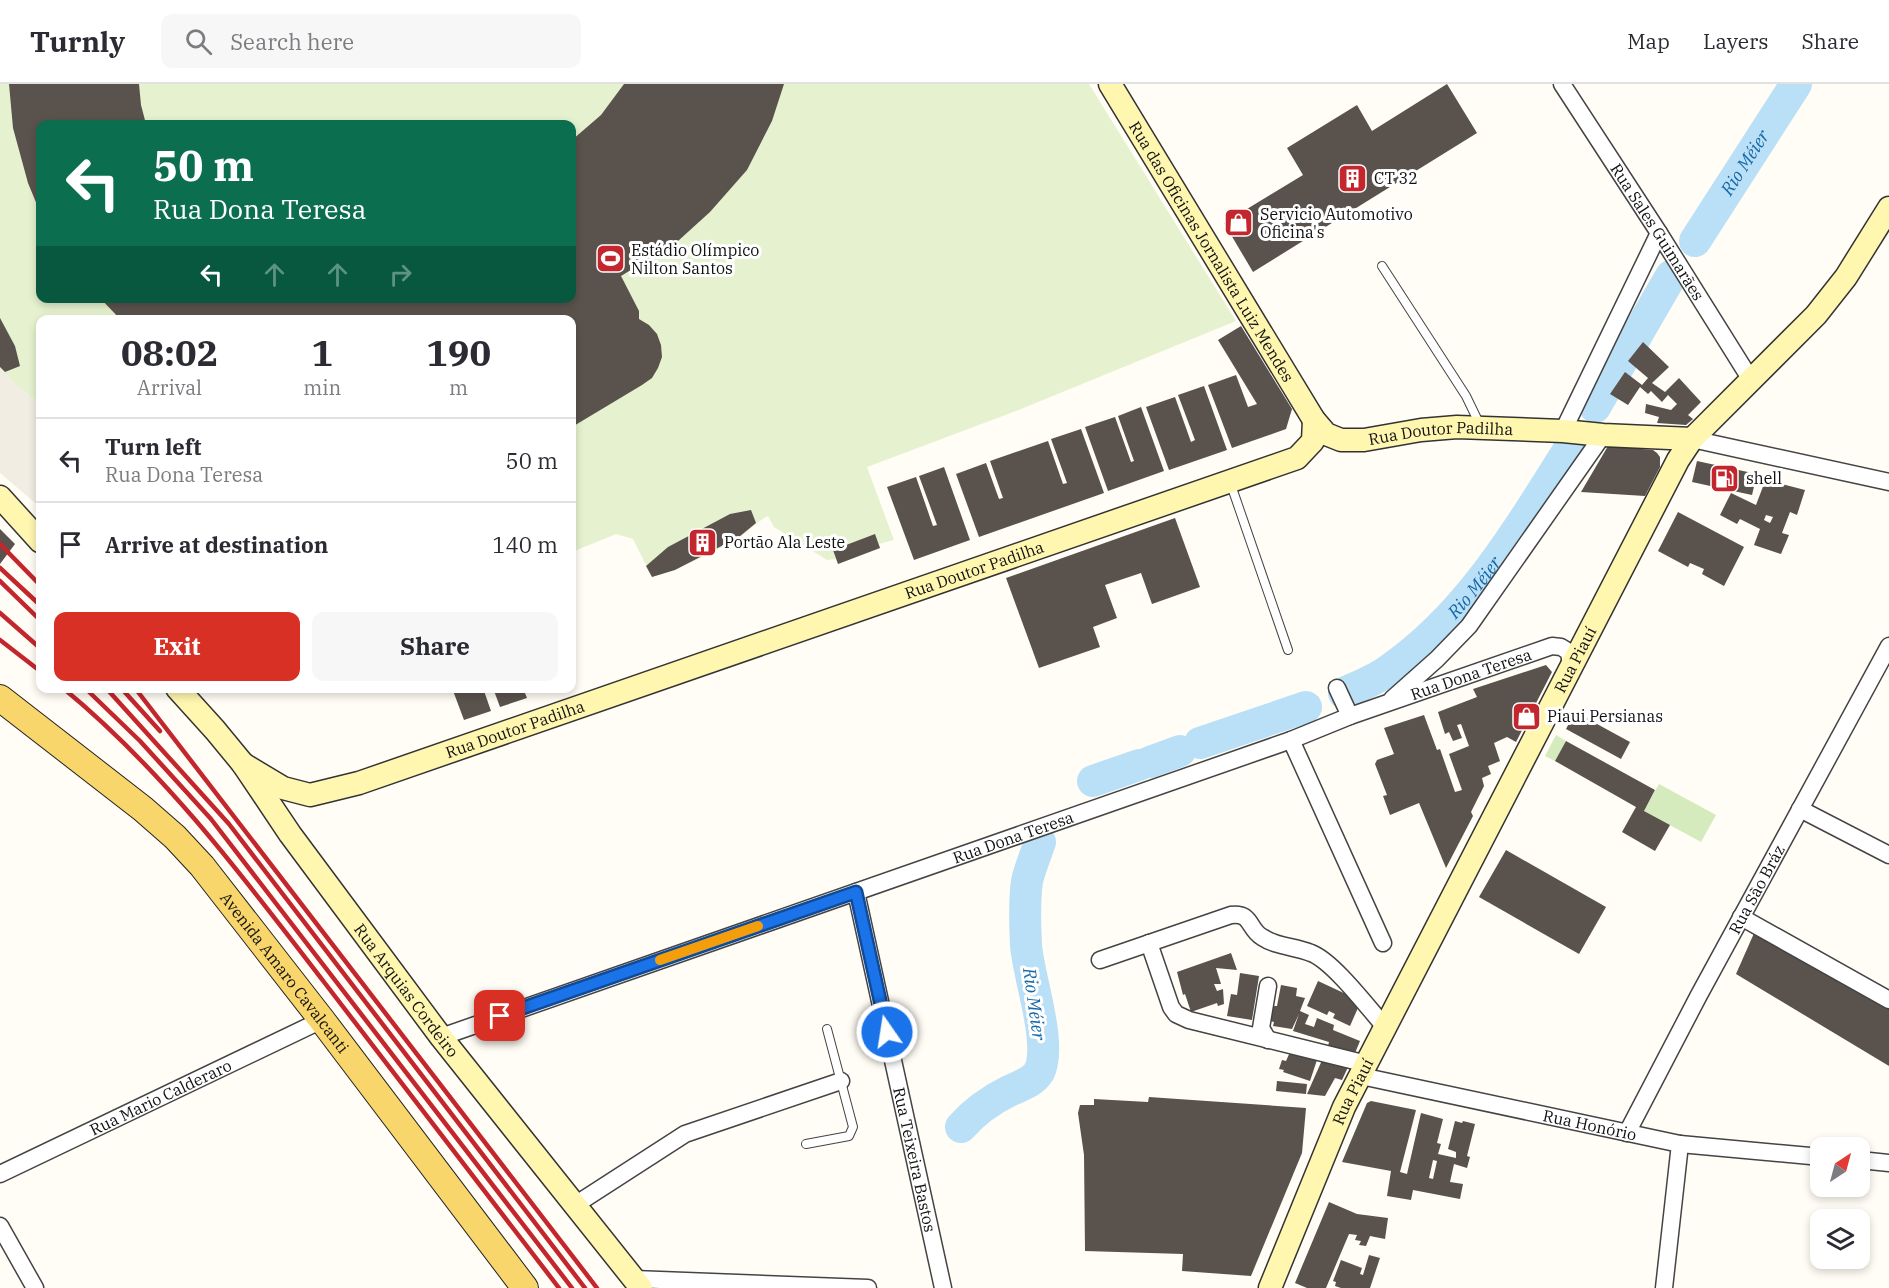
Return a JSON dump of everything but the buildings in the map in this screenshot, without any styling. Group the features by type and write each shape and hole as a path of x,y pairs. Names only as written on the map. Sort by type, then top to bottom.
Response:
{"main road":[{"name":"Avenida Amaro Cavalcanti","path":"0,698 143,809 175,837 210,875 525,1288"}],"street":[{"name":"Rua das Oficinas Jornalista Luiz Mendes","path":"1110,84 1314,420"},
{"name":"Rua Sales Guimarães","path":"1562,84 1659,232 1751,380"},
{"name":"Rua Piauí","path":"1270,1288 1338,1120 1667,481 1692,439 1816,315 1846,277 1889,208"},
{"path":"1563,431 1659,232"},
{"name":"Rua Doutor Padilha","path":"1314,420 1326,434 1341,440 1364,440 1457,427 1692,439"},
{"name":"Rua Doutor Padilha","path":"243,764 283,788 310,795 359,783 1297,458 1313,441 1314,420"},
{"path":"1387,703 1437,659 1469,626 1603,435"},
{"path":"1692,439 1889,482"},
{"path":"0,497 36,537"},
{"name":"Rua Dona Teresa","path":"441,1037 1291,740 1350,716 1552,646 1561,647 1569,652 1571,667"},
{"name":"Rua São Bráz","path":"1627,1133 1741,917 1889,646"},
{"name":"Rua Arquias Cordeiro","path":"182,693 243,764 290,834 441,1037 638,1283"},
{"path":"1340,694 1350,716"},
{"path":"1291,740 1383,943"},
{"path":"1800,809 1889,855"},
{"name":"Rua Teixeira Bastos","path":"856,892 944,1288"},
{"path":"1100,960 1239,914 1245,916 1259,936 1273,944 1312,953 1333,968 1386,1028"},
{"path":"1741,917 1889,1000"},
{"name":"Rua Honório","path":"1149,943 1171,1007 1176,1014 1190,1020 1268,1040 1364,1070 1627,1133 1680,1144 1810,1156"},
{"path":"1268,986 1261,1028 1268,1040"},
{"name":"Rua Mario Calderaro","path":"0,1174 322,1020"},
{"path":"575,1205 686,1134 841,1081"},
{"path":"1664,1288 1680,1144"},
{"path":"1870,1161 1889,1163"},
{"path":"0,1226 34,1288"},
{"path":"638,1283 868,1288"}],"lane":[{"path":"1382,266 1466,396 1481,428"},
{"path":"1229,482 1288,650"},
{"path":"806,1144 849,1136 853,1127 827,1029"}],"green space":[{"path":"0,84 1089,84 1236,321 1021,409 867,467 894,540 879,544 880,548 838,564 836,559 827,560 774,527 768,516 717,550 652,577 633,539 616,534 576,550 576,315 36,315 36,401 15,384 0,367"},
{"path":"1556,735 1566,741 1555,761 1545,756"},
{"path":"1659,784 1716,815 1701,842 1644,811"}],"shaded area":[{"path":"0,367 15,384 36,401 36,504 0,473"}],"waterway":[{"name":"Rio Méier","path":"1695,241 1796,84"},
{"name":"Rio Méier","path":"1595,407 1671,276"},
{"name":"Rio Méier","path":"1344,693 1384,674 1418,648 1468,597 1511,539 1570,448"},
{"name":"Rio Méier","path":"1200,743 1306,707"},
{"name":"Rio Méier","path":"1150,762 1180,751"},
{"name":"Rio Méier","path":"1093,781 1139,765"},
{"name":"Rio Méier","path":"961,1127 989,1102 1033,1079 1039,1072 1043,1060 1042,1028 1028,958 1025,921 1027,881 1040,842"}],"railway":[{"path":"0,544 36,581"},
{"path":"0,568 36,601"},
{"path":"0,581 36,616"},
{"path":"0,613 36,644"},
{"path":"0,640 36,668"},
{"path":"69,693 136,755 233,865 559,1288"},
{"path":"90,693 140,741 211,819 572,1288"},
{"path":"111,693 229,824 585,1288"},
{"path":"126,693 160,731"},
{"path":"139,693 597,1288"}],"slow traffic":[{"path":"660,960 758,926"}],"place":[{"name":"CT 32","path":"1353,178"},
{"name":"Servicio Automotivo Oficina's","path":"1239,223"},
{"name":"Estádio Olímpico Nilton Santos","path":"610,259"},
{"name":"shell","path":"1725,478"},
{"name":"Portão Ala Leste","path":"703,542"},
{"name":"Piaui Persianas","path":"1526,716"}],"route":[{"path":"500,1016 856,892 887,1032"}]}
